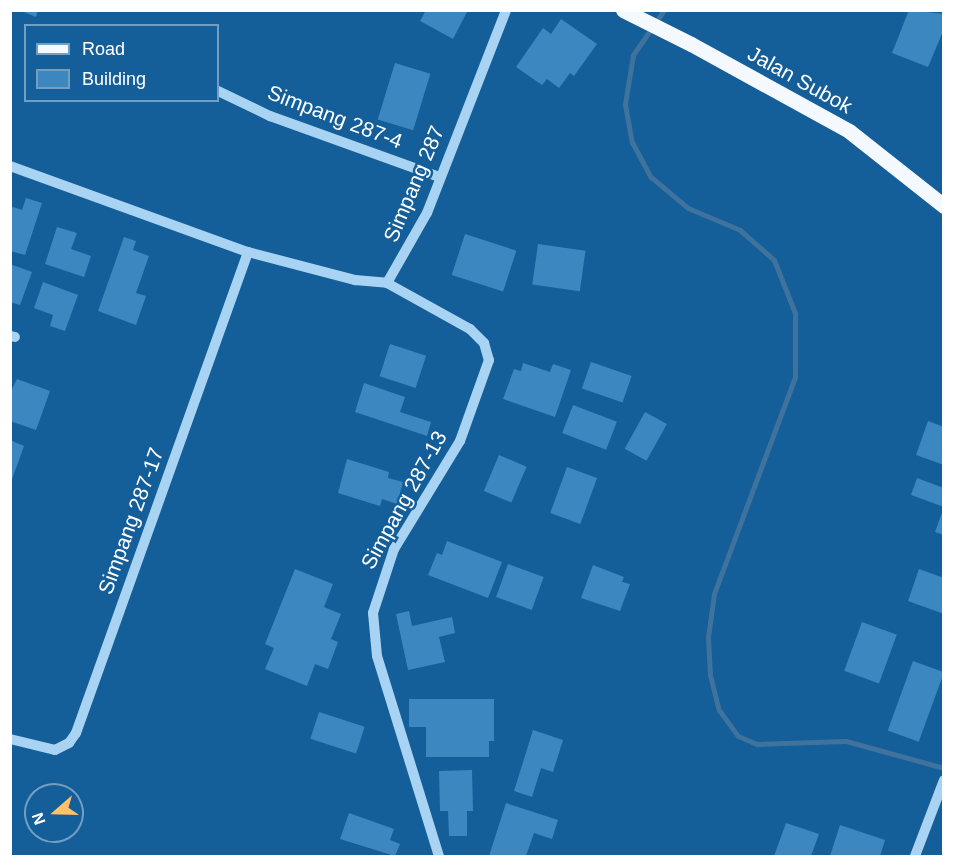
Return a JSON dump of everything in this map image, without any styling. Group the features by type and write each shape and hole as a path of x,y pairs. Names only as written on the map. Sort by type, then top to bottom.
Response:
{"main road":[{"name":"Jalan Subok","path":"623,10 691,44 849,131 944,206"}],"street":[{"name":"Simpang 287","path":"387,283 427,213 439,177 507,10"},
{"name":"Simpang 287-4","path":"219,90 270,116 439,177"},
{"path":"10,166 126,206 248,252 356,280 387,283"},
{"name":"Simpang 287-17","path":"10,739 55,750 69,743 76,733 248,252"},
{"name":"Simpang 287-13","path":"387,283 470,329 484,343 489,360 460,441 394,549 373,613 377,656 439,856"},
{"path":"915,856 944,780"}],"building":[{"path":"19,10 38,10 36,17"},
{"path":"426,10 468,10 453,39 420,21"},
{"path":"909,10 944,14 944,29 928,67 892,53"},
{"path":"561,19 597,44 574,76 570,73 559,88 547,79 542,85 516,67 543,28 551,34"},
{"path":"395,63 430,74 413,130 378,119"},
{"path":"26,198 42,203 25,255 10,251 10,206 22,210"},
{"path":"57,227 77,233 71,249 91,256 84,277 45,264"},
{"path":"465,234 516,251 503,292 452,275"},
{"path":"124,237 136,241 133,250 149,256 136,293 146,296 136,325 98,311"},
{"path":"538,244 586,251 580,291 532,285"},
{"path":"10,264 32,272 20,305 10,302"},
{"path":"43,282 78,295 65,331 50,326 53,315 34,308"},
{"path":"390,344 426,356 416,388 379,376"},
{"path":"591,362 632,376 623,402 582,388"},
{"path":"523,363 550,372 553,364 571,370 555,417 503,399 514,369 521,371"},
{"path":"17,379 50,391 36,430 10,421 10,393"},
{"path":"364,383 405,397 400,412 431,422 427,436 355,412"},
{"path":"573,405 617,422 606,450 562,433"},
{"path":"645,412 667,424 647,461 625,449"},
{"path":"928,421 944,427 944,465 916,455"},
{"path":"10,440 24,446 11,482 10,482"},
{"path":"499,455 527,467 511,503 484,491"},
{"path":"347,459 389,472 388,478 403,482 397,504 382,499 380,506 338,493"},
{"path":"567,467 597,478 580,524 550,513"},
{"path":"917,478 944,488 944,507 911,495"},
{"path":"944,510 944,535 935,532"},
{"path":"447,541 502,562 488,598 428,575 437,553 442,555"},
{"path":"508,564 544,577 532,610 496,597"},
{"path":"593,565 624,577 622,582 630,584 620,611 581,598"},
{"path":"295,569 333,584 324,607 341,614 331,639 338,642 328,669 315,664 307,686 265,669 274,648 265,644"},
{"path":"919,569 944,578 944,614 908,601"},
{"path":"409,611 412,626 452,617 455,633 439,637 445,662 408,670 396,614"},
{"path":"862,622 897,635 879,684 844,671"},
{"path":"913,661 944,672 919,742 888,731"},
{"path":"409,699 494,699 494,741 489,741 489,757 426,757 426,727 409,727"},
{"path":"319,712 365,727 356,753 310,739"},
{"path":"533,730 563,740 553,772 541,768 532,797 514,791"},
{"path":"472,770 473,811 467,811 467,836 449,836 448,811 440,811 439,771"},
{"path":"506,803 558,820 552,839 534,833 526,856 489,856"},
{"path":"349,813 394,829 390,840 400,844 395,856 340,839"},
{"path":"786,823 819,834 811,856 774,856"},
{"path":"840,825 885,840 880,856 830,856"}],"waterway":[{"path":"664,10 633,55 625,104 632,142 651,177 688,208 740,230 774,260 795,313 795,377 714,594 708,637 710,675 719,710 738,736 757,744 846,741 944,768"}]}
